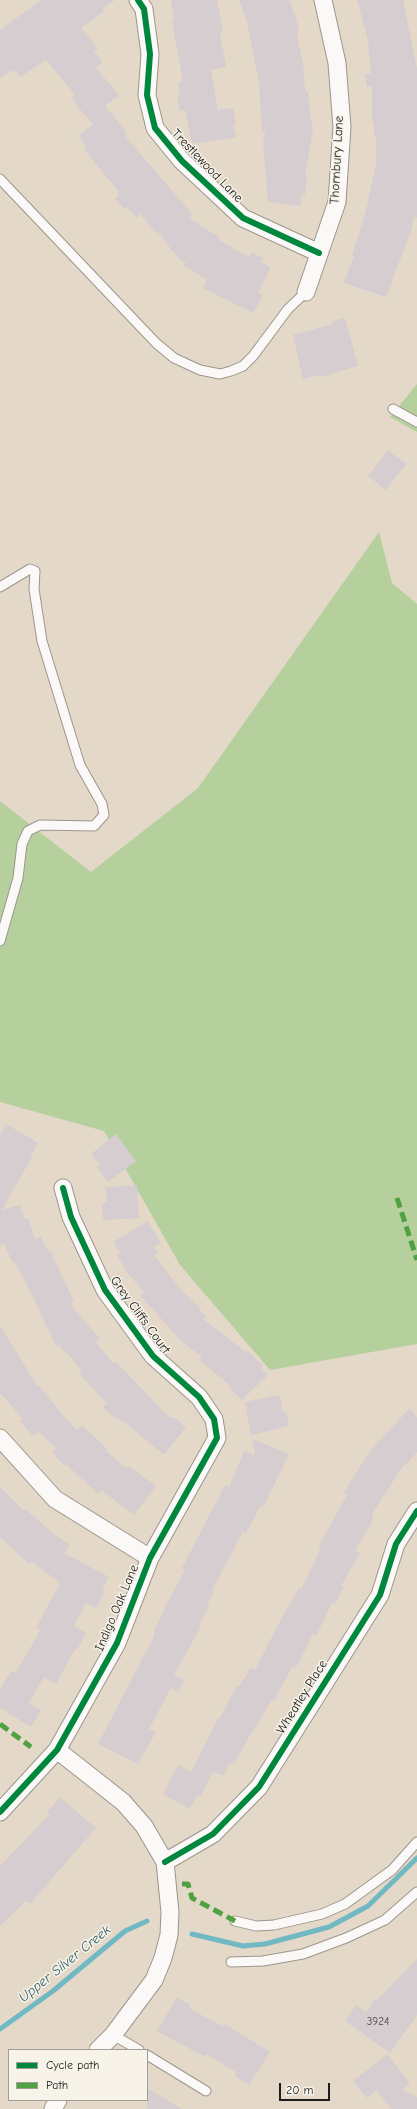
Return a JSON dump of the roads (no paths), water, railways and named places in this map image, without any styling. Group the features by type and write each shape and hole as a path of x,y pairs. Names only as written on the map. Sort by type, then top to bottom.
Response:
{"street":[{"name":"Trestlewood Lane","path":"138,0 144,9 150,54 147,95 155,128 182,161 243,218 319,253"},
{"name":"Thornbury Lane","path":"306,292 337,202 342,127 336,63 323,0"},
{"name":"Grey Cliffs Court","path":"63,1188 71,1217 105,1290 153,1356 199,1397 214,1418"},
{"name":"Indigo Oak Lane","path":"0,1812 57,1750 117,1643 150,1558 217,1438 214,1418"},
{"path":"0,1438 55,1498 150,1558"},
{"name":"Wheatley Place","path":"165,1862 213,1834 259,1788 380,1595 396,1544 417,1511"},
{"path":"57,1750 123,1802 144,1826 165,1862 170,1912 169,1935 163,1958 154,1980 114,2034 99,2049"}],"lane":[{"path":"0,179 156,343 174,358 200,370 220,374 231,372 243,366 253,356 288,309 306,292"},
{"path":"393,408 417,422"},
{"path":"0,587 30,570 35,571 34,589 42,641 80,765 102,804 104,815 94,826 46,825 34,827 25,836 11,908 0,941"},
{"path":"235,1921 256,1926 274,1925 322,1914 334,1909 362,1893 392,1870 417,1842"},
{"path":"231,1962 263,1961 303,1954 346,1938 385,1920 417,1892"},
{"path":"114,2034 137,2049"},
{"path":"148,2056 206,2091"}],"waterway":[{"name":"Upper Silver Creek","path":"192,1934 243,1946 265,1944 329,1927 368,1906 417,1858"},
{"name":"Upper Silver Creek","path":"0,2029 53,1991 125,1931 147,1921"}]}
